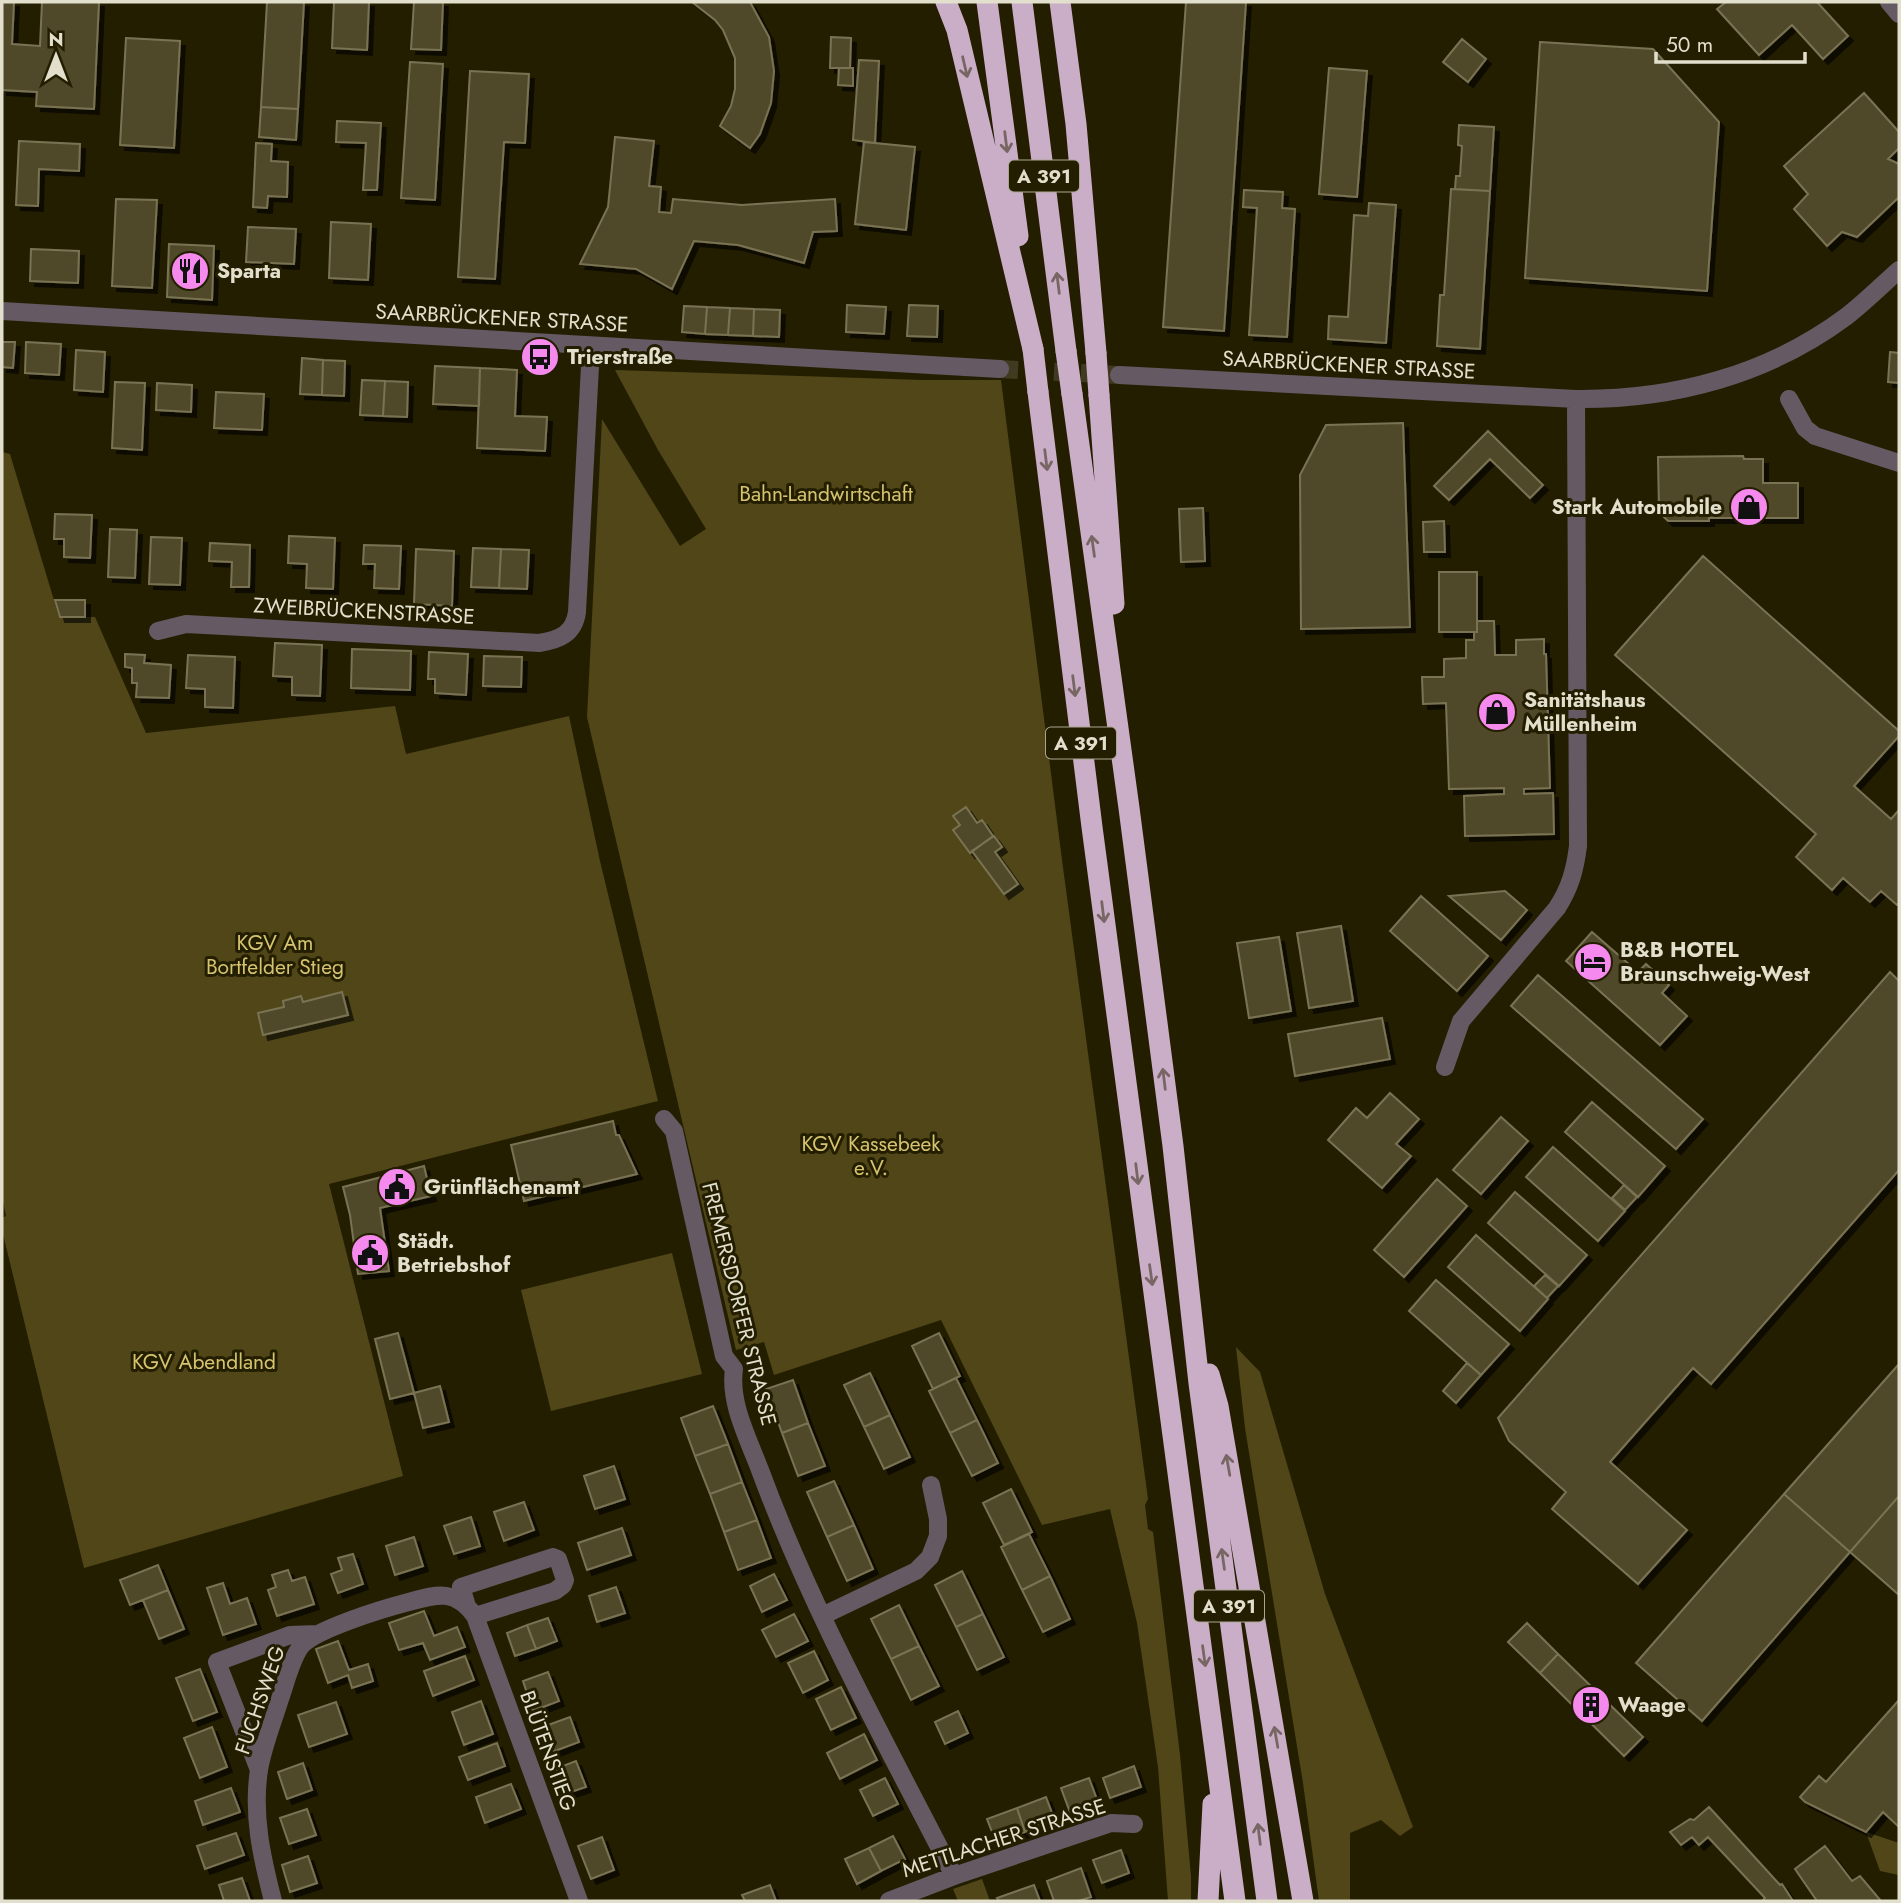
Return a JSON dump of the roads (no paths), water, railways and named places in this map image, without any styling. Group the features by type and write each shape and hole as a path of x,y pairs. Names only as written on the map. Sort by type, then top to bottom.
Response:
{"highway":[{"path":"946,2 957,30 1033,349"},
{"name":"A 391","path":"987,2 1126,1093 1216,1746 1234,1901"},
{"name":"A 391","path":"1022,2 1173,1146 1199,1382 1267,1901"},
{"path":"1060,2 1076,124 1096,353 1129,808"},
{"path":"1073,2 1076,124"},
{"path":"1192,1311 1218,1406 1303,1901"},
{"path":"1208,1901 1216,1746"}],"street":[{"path":"1889,2 1899,14"},
{"name":"SAARBRÜCKENER STRASSE","path":"1119,375 1576,399 1641,397 1684,390 1747,370 1808,340 1846,316 1899,270"},
{"name":"SAARBRÜCKENER STRASSE","path":"2,312 1000,369"},
{"name":"ZWEIBRÜCKENSTRASSE","path":"158,631 186,624 539,643 555,641 567,634 573,627 577,612 591,347"},
{"path":"1445,1067 1461,1021 1557,908 1569,890 1575,870 1576,399"},
{"path":"1789,399 1805,428 1815,436 1899,463"},
{"name":"FREMERSDORFER STRASSE","path":"664,1119 674,1131 724,1356 734,1369 732,1386 774,1508 822,1616 954,1876"},
{"path":"822,1616 916,1571 930,1557 938,1536 938,1520 931,1485"},
{"name":"FUCHSWEG","path":"273,1901 258,1832 256,1812 259,1770 291,1668 301,1646 317,1634 398,1605 436,1595 451,1596 471,1610 555,1591 565,1580 558,1559 553,1557 461,1587 471,1610"},
{"name":"BLÜTENSTIEG","path":"471,1610 579,1901"},
{"path":"259,1770 217,1662 290,1635 317,1634"},
{"name":"METTLACHER STRASSE","path":"889,1901 1111,1823 1134,1824"}],"tunnel":[{"path":"1000,369 1119,375"}],"place":[{"name":"Sparta","path":"190,271"},
{"name":"Trierstraße","path":"540,357"},
{"name":"Stark Automobile","path":"1749,507"},
{"name":"Sanitätshaus Müllenheim","path":"1497,712"},
{"name":"B&B HOTEL Braunschweig-West","path":"1593,962"},
{"name":"Grünflächenamt","path":"397,1187"},
{"name":"Städt. Betriebshof","path":"370,1253"},
{"name":"Waage","path":"1591,1705"}],"park label":[{"name":"Bahn-Landwirtschaft","path":"826,494"},
{"name":"KGV Am Bortfelder Stieg","path":"275,955"},
{"name":"KGV Kassebeek e.V.","path":"871,1156"},
{"name":"KGV Abendland","path":"204,1362"}]}
